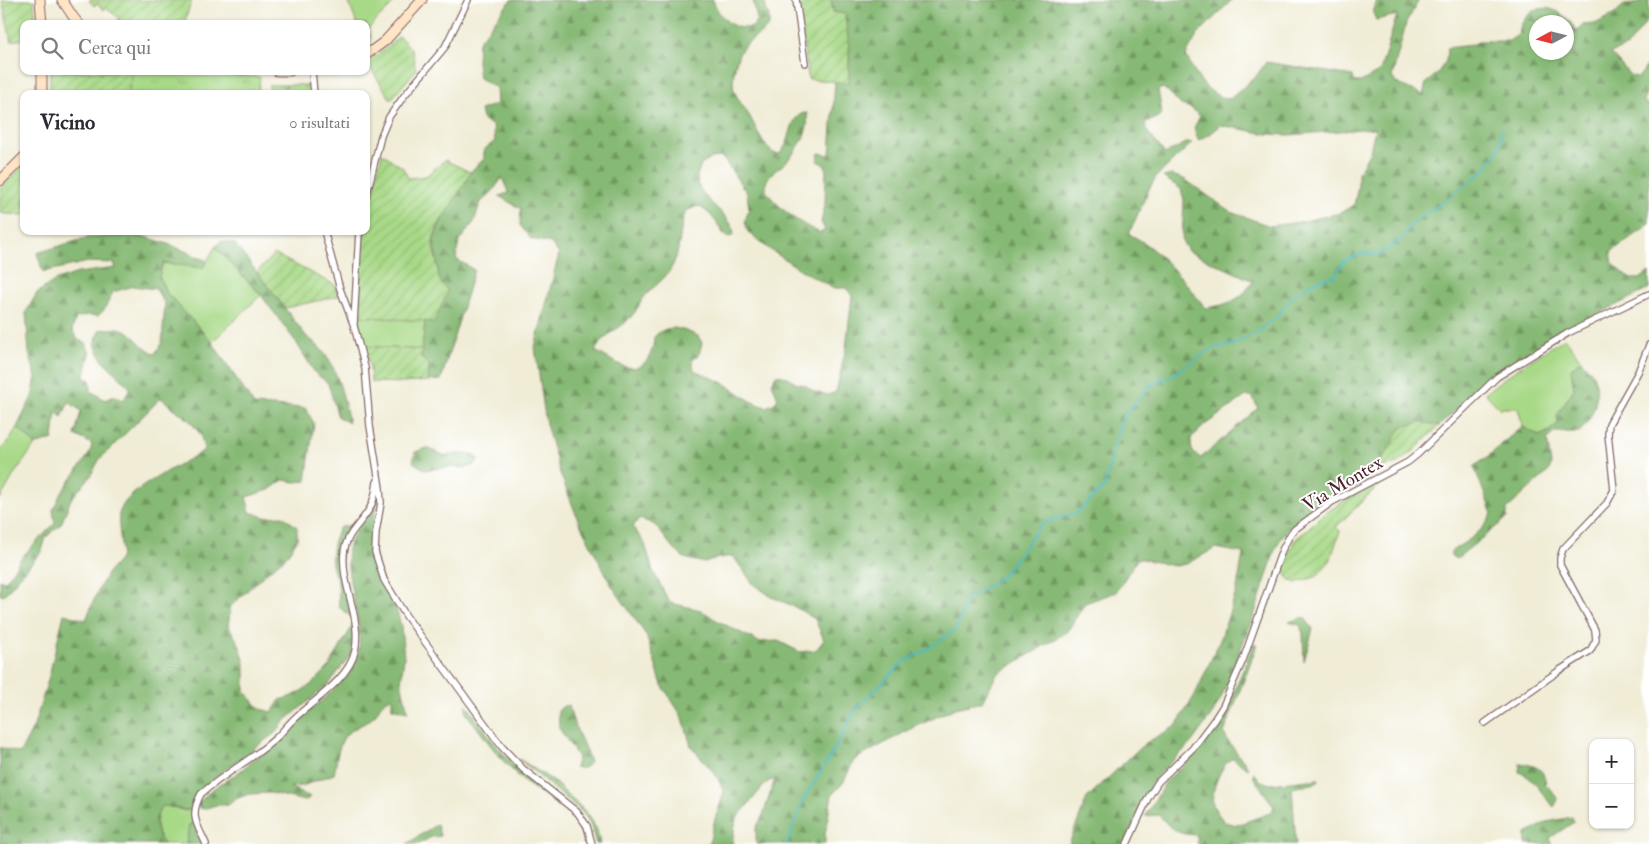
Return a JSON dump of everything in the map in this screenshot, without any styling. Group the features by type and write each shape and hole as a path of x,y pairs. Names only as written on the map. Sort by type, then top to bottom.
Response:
{"main road":[{"path":"40,0 42,20"},
{"path":"62,0 76,20"},
{"path":"370,52 385,41 422,0"},
{"path":"42,75 42,90"},
{"path":"0,181 20,161"}],"street":[{"path":"370,181 381,136 390,117 404,96 445,47 468,0"},
{"path":"796,0 805,63"},
{"path":"312,75 314,90"},
{"path":"325,235 340,289 354,326 365,368 370,426 381,503 375,552 384,580 397,605 502,747 523,768 577,812 587,826 592,844"},
{"path":"354,326 359,235"},
{"name":"Via Montex","path":"1127,844 1148,798 1158,782 1198,741 1223,706 1243,660 1282,550 1291,534 1332,502 1408,462 1497,376 1568,333 1649,294"},
{"path":"1484,723 1590,651 1594,645 1596,640 1595,630 1560,565 1560,558 1563,549 1607,503 1614,490 1608,434 1609,424 1638,372 1649,345"},
{"path":"206,844 194,809 201,794 277,738 296,717 334,686 351,661 355,651 355,625 344,568 344,553 349,535 369,510 373,500 378,473"}],"green space":[{"path":"2,0 34,0 36,20 20,20 20,40 11,41"},
{"path":"89,0 192,0 185,20 118,20 119,18 106,8 104,10 97,4 94,6"},
{"path":"348,0 399,0 370,27 370,20 356,20"},
{"path":"511,0 713,0 723,18 733,25 746,28 753,27 757,19 753,0 764,0 769,18 769,26 746,44 740,52 734,71 734,90 763,141 773,153 779,154 782,151 787,143 794,121 801,114 807,113 807,126 803,139 796,151 769,177 766,191 790,215 820,233 825,230 821,222 825,206 826,166 817,161 819,153 830,155 835,81 849,82 849,49 845,14 833,12 831,0 1232,0 1198,34 1186,55 1193,70 1208,89 1230,99 1257,75 1266,62 1353,76 1354,82 1361,82 1380,71 1397,15 1376,20 1373,13 1377,0 1419,0 1406,23 1392,77 1396,83 1423,95 1426,83 1437,74 1446,61 1447,48 1471,45 1481,41 1509,41 1518,35 1528,15 1535,10 1544,8 1562,15 1529,15 1529,60 1574,60 1574,28 1577,32 1582,25 1595,24 1613,15 1624,5 1649,0 1649,18 1628,46 1610,53 1631,76 1639,77 1649,63 1649,88 1643,101 1649,105 1649,224 1611,252 1613,264 1631,279 1640,279 1649,272 1649,289 1557,334 1480,387 1439,426 1421,422 1392,447 1366,481 1325,502 1289,528 1275,550 1255,613 1221,698 1213,713 1191,743 1152,783 1124,844 1069,844 1087,798 1144,744 1176,726 1195,695 1221,638 1237,589 1243,553 1216,548 1186,564 1175,566 1138,558 1116,592 1085,603 1067,632 997,674 982,702 955,708 905,732 854,760 843,783 832,795 825,844 756,844 756,828 763,815 775,779 767,782 736,819 732,844 709,844 724,792 716,775 691,746 683,718 662,685 646,635 612,586 579,522 560,473 546,424 535,347 559,254 551,243 531,239 520,225 521,209 499,196 509,193 502,178 492,192 480,203 474,222 459,241 456,259 474,270 441,380 428,381 429,365 421,358 425,321 434,322 440,283 433,244 436,232 470,172 484,159 484,150 495,141 493,126 482,119 480,110 497,104 496,88 479,78 477,62 478,42","holes":["1163,88 1181,105 1191,108 1200,116 1194,128 1198,140 1209,135 1221,125 1266,134 1289,135 1375,128 1370,152 1358,173 1358,186 1354,205 1340,213 1300,222 1270,226 1231,212 1184,179 1172,175 1163,177 1181,189 1184,200 1182,241 1188,251 1253,281 1239,297 1221,305 1206,308 1161,257 1129,234 1156,177 1192,143 1186,143 1165,154 1147,131 1145,123 1157,118 1162,113 1158,90","722,157 747,193 749,209 745,221 748,232 769,249 809,275 834,288 846,288 852,296 846,348 836,392 828,395 815,392 805,385 795,383 788,377 776,375 772,383 778,398 775,403 766,407 754,403 722,382 694,370 692,361 699,354 702,343 698,336 675,328 660,332 654,337 648,359 634,368 623,366 595,351 608,335 631,317 644,297 668,273 676,258 686,211 698,206 713,218 724,235 730,237 734,234 728,219 703,193 697,177 701,165 712,158","1246,396 1252,396 1258,408 1201,458 1192,450 1191,438 1206,424","639,518 655,525 673,548 684,558 705,563 714,559 733,556 753,584 772,597 795,607 815,619 824,640 816,650 800,652 778,641 759,642 716,620 701,610 670,603 653,571 645,544 633,527"]},
{"path":"798,0 831,0 833,12 845,14 849,49 849,83 808,79"},
{"path":"399,36 412,50 416,70 391,100 370,68 370,61"},
{"path":"50,75 132,75 129,90 50,90"},
{"path":"132,75 234,75 260,77 258,90 129,90"},
{"path":"269,85 310,85 311,90 270,90"},
{"path":"382,153 403,168 408,178 426,176 445,160 470,172 434,236 433,246 439,278 448,291 434,322 358,316 363,235 370,235 370,200"},
{"path":"20,169 20,215 0,213 0,189"},
{"path":"134,235 171,245 207,261 203,268 163,263 159,277 167,293 212,342 254,405 305,408 314,423 306,481 283,480 269,490 246,497 250,512 265,517 283,516 297,527 297,540 285,558 231,606 228,625 239,644 245,663 245,691 260,709 272,712 280,700 295,695 312,684 329,667 353,625 352,653 329,684 287,719 275,733 203,788 195,798 192,809 185,810 163,806 156,820 156,825 158,835 164,844 0,844 0,748 20,753 34,726 48,680 64,614 86,620 108,572 120,558 119,514 123,504 156,478 204,450 201,435 190,421 161,398 99,460 90,477 71,499 61,524 46,537 42,551 4,595 0,595 0,580 6,581 21,558 55,523 53,510 60,495 90,453 92,444 75,435 81,411 69,402 62,417 56,412 53,439 35,445 17,427 32,397 36,377 29,353 26,312 37,293 54,281 78,273 116,268 114,263 88,262 43,272 37,253 86,238","holes":["133,286 156,289 165,304 162,343 155,354 144,347 129,332 119,328 99,330 95,344 102,360 130,388 124,400 114,396 105,400 91,391 90,380 84,378 90,354 86,343 78,340 72,330 76,318 87,315 98,316 104,310 113,292"]},
{"path":"221,241 235,244 307,337 325,354 336,375 349,423 338,417 328,383 315,373 296,342 261,295 215,247"},
{"path":"215,247 261,295 212,342 167,293 159,276 163,263 203,268"},
{"path":"274,254 335,285 339,296 285,308 257,272"},
{"path":"358,316 425,321 422,350 364,346 358,328"},
{"path":"1565,338 1581,360 1571,369 1574,389 1557,415 1558,424 1539,436 1523,427 1518,408 1499,408 1485,393 1507,376"},
{"path":"364,346 422,350 421,358 429,365 428,381 404,383 371,382 370,367"},
{"path":"1581,360 1592,373 1597,390 1595,406 1588,421 1579,432 1555,432 1547,439 1551,464 1549,471 1507,509 1507,518 1456,559 1450,555 1452,551 1484,527 1492,514 1474,466 1523,427 1539,436 1558,424 1557,415 1574,389 1571,369"},
{"path":"1421,422 1439,426 1414,451 1397,463 1377,469 1402,427"},
{"path":"17,427 35,445 15,473 0,499 0,450 7,444"},
{"path":"427,448 446,456 474,454 479,459 474,465 464,468 451,467 426,470 413,462 415,452"},
{"path":"1387,477 1336,527 1340,531 1330,561 1316,577 1295,583 1288,578 1284,568 1294,541 1324,514 1365,488"},
{"path":"377,501 372,531 372,547 375,565 397,611 401,626 404,658 401,682 408,712 392,708 392,698 384,701 371,719 345,736 339,747 334,774 302,786 290,787 310,797 305,801 271,793 249,794 236,799 228,805 216,805 203,809 198,807 206,795 240,771 278,739 323,699 350,670 359,650 360,637 347,562 348,549 352,537"},
{"path":"351,525 343,549 341,571 351,617 339,607 338,582 332,567 332,555 333,543 340,527"},
{"path":"1304,617 1313,629 1304,661 1303,634 1300,625 1289,622"},
{"path":"1254,643 1257,645 1224,733 1227,740 1248,767 1247,769 1233,758 1225,765 1213,792 1215,809 1224,822 1237,825 1270,813 1274,807 1254,778 1254,773 1261,781 1270,784 1319,779 1317,783 1292,788 1296,844 1197,844 1197,835 1175,831 1159,815 1145,816 1167,780 1183,766 1216,729 1228,707"},
{"path":"466,704 495,744 513,764 562,803 576,817 586,834 588,844 583,844 583,838 573,815 524,782 501,759 466,713"},
{"path":"563,706 569,706 573,721 590,762 584,768 575,767 578,757 559,728 558,711"},
{"path":"519,759 552,780 579,805 590,817 597,830 600,844 596,844 590,823 583,813"},
{"path":"1520,763 1538,768 1541,771 1546,785 1552,790 1558,800 1554,807 1530,778 1519,772"},
{"path":"163,805 186,811 192,809 193,822 189,825 186,844 164,844 158,835 156,819"},
{"path":"1572,817 1574,822 1550,838 1552,844 1526,844 1526,834 1547,822"},
{"path":"193,822 202,844 186,844 189,825"},
{"path":"437,824 440,836 431,837 419,844 407,844"}],"waterway":[{"path":"787,844 803,800 858,707 902,663 926,650 956,629 967,599 1000,578 1040,525 1077,513 1105,486 1123,416 1152,384 1174,374 1213,348 1234,344 1256,333 1278,316 1290,299 1304,287 1318,280 1335,276 1344,261 1361,254 1380,254 1399,241 1413,222 1442,203 1483,171 1499,149 1502,129"}]}
